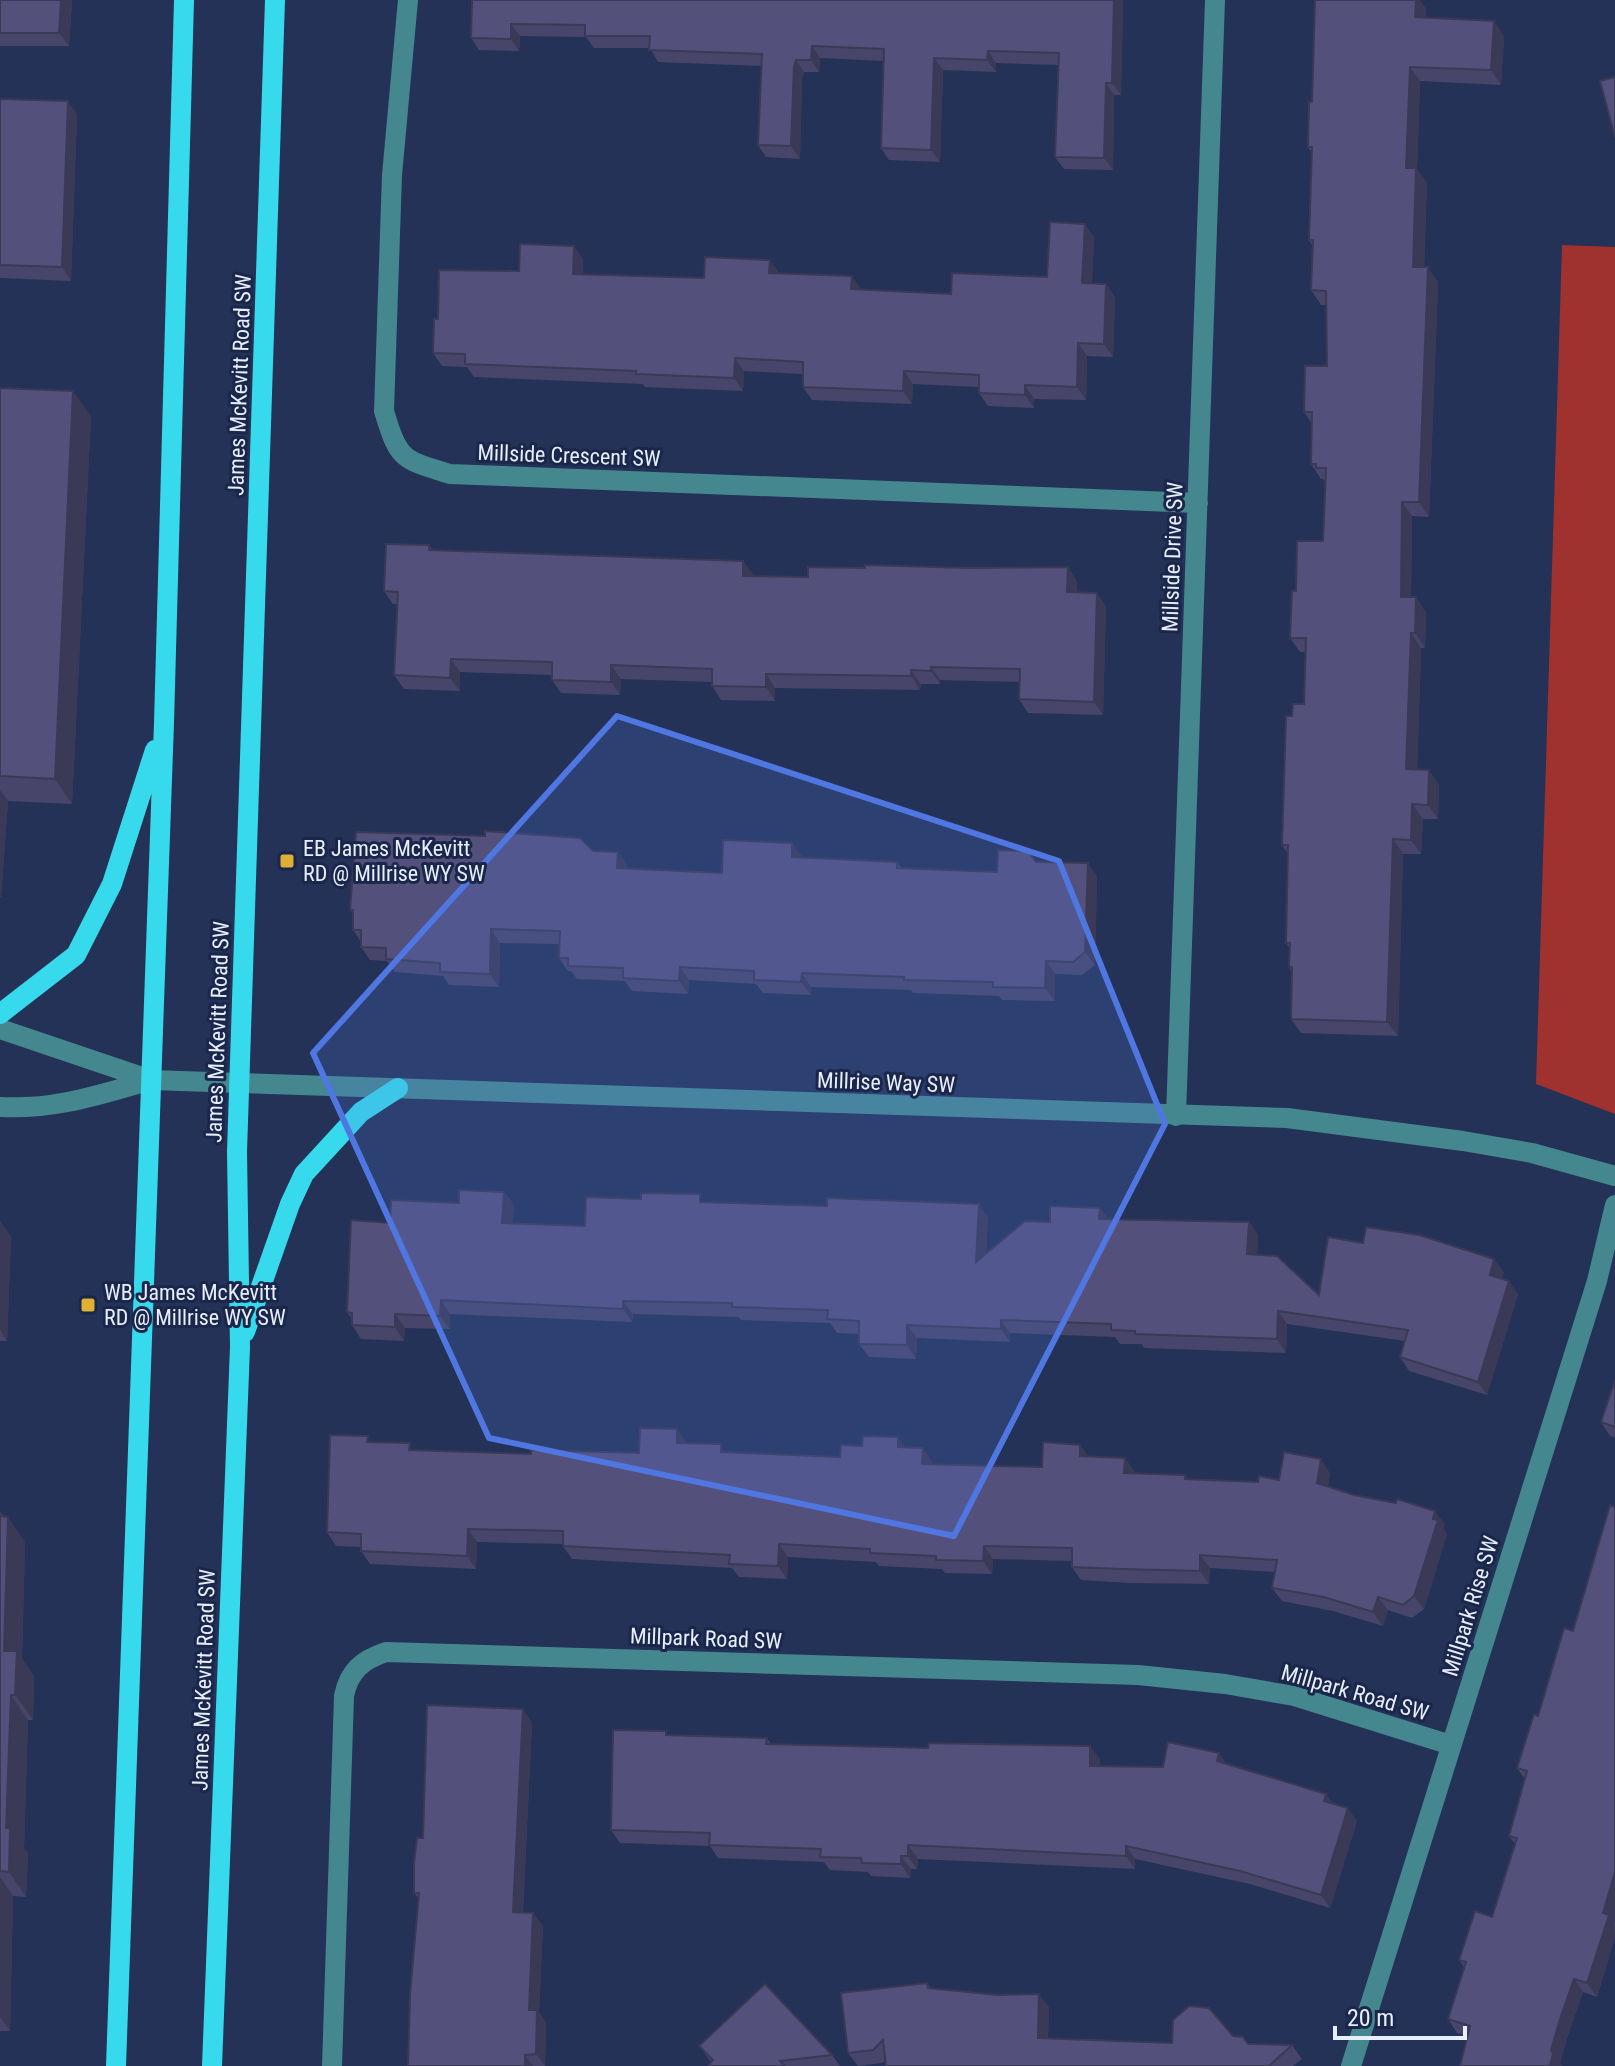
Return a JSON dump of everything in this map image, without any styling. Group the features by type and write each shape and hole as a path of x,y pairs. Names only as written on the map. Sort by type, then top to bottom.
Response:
{"main road":[{"path":"116,2066 164,723 184,0"},
{"name":"James McKevitt Road SW","path":"212,2066 240,1347 237,1152 275,0"},
{"path":"0,1014 76,955 112,884 164,723"},
{"path":"240,1347 290,1204 304,1174 361,1112 398,1088"}],"street":[{"name":"Millside Crescent SW","path":"408,0 392,175 384,411 401,455 417,464 450,474 1198,503"},
{"name":"Millside Drive SW","path":"1176,1116 1215,0"},
{"path":"0,1029 151,1080"},
{"name":"Millrise Way SW","path":"151,1080 1287,1118 1380,1128 1532,1153 1615,1176"},
{"path":"0,1107 33,1108 83,1099 151,1080"},
{"name":"Millpark Rise SW","path":"1351,2066 1597,1281 1615,1205"},
{"name":"Millpark Road SW","path":"332,2066 344,1696 347,1681 357,1667 370,1657 386,1652 1138,1675 1225,1684 1294,1696 1451,1745"}],"highlighted area":[{"path":"617,716 1059,861 1165,1124 954,1536 489,1438 313,1053"}],"shaded area":[{"path":"1562,245 1615,247 1615,1114 1536,1084"}],"building":[{"path":"0,0 61,0 59,33 0,33"},
{"path":"472,0 1114,0 1112,83 1106,83 1104,158 1055,157 1059,53 988,51 987,60 934,58 931,150 881,148 884,49 812,46 811,60 796,60 794,67 791,146 758,145 762,54 649,50 650,36 585,36 585,25 511,24 511,39 471,38"},
{"path":"1315,0 1416,0 1415,17 1494,21 1491,70 1410,67 1406,168 1416,168 1413,267 1428,267 1419,502 1402,502 1401,597 1416,597 1415,633 1411,633 1406,769 1429,770 1428,805 1412,804 1411,840 1393,839 1387,1022 1291,1019 1292,967 1289,967 1290,943 1286,943 1288,845 1282,845 1286,716 1292,716 1293,704 1304,704 1306,638 1290,638 1292,591 1296,591 1297,541 1323,541 1326,468 1316,468 1316,464 1311,464 1312,412 1304,412 1305,366 1327,366 1326,291 1311,290 1313,240 1309,240 1312,147 1308,147 1309,102 1312,102"},
{"path":"1615,77 1615,137 1600,81"},
{"path":"0,99 68,101 62,267 0,265"},
{"path":"1050,222 1085,224 1082,283 1106,284 1104,344 1078,343 1077,387 1025,385 1025,395 979,393 979,375 904,371 903,391 803,387 803,362 735,358 734,378 465,364 465,354 433,353 434,319 438,319 439,270 519,271 520,244 574,246 573,274 704,278 705,257 770,260 769,273 852,276 851,289 951,294 952,273 1047,277"},
{"path":"0,388 73,391 55,779 0,776"},
{"path":"386,544 429,545 429,550 743,561 743,576 808,577 808,567 865,568 865,565 1068,567 1067,592 1097,593 1094,702 1019,699 1020,669 931,667 931,671 911,670 911,676 766,674 766,687 712,686 712,669 611,665 611,682 552,680 552,662 451,659 450,678 394,675 398,592 384,591"},
{"path":"485,831 580,838 593,851 618,852 617,868 722,873 723,840 792,843 792,857 897,862 897,868 997,872 998,850 1028,851 1036,862 1088,863 1085,952 1073,962 1046,961 1045,988 993,987 993,982 802,973 801,982 754,980 754,971 680,967 679,981 623,978 623,968 568,966 568,958 559,958 560,931 491,929 490,974 440,972 440,963 386,959 386,948 361,947 361,930 353,930 353,910 350,910 356,832 485,836"},
{"path":"459,1190 504,1192 502,1223 585,1226 586,1197 641,1199 641,1193 700,1194 700,1202 827,1206 827,1198 979,1204 976,1262 1025,1221 1050,1222 1050,1206 1100,1208 1099,1219 1249,1222 1247,1254 1277,1256 1319,1295 1328,1237 1363,1243 1366,1227 1419,1235 1494,1259 1490,1275 1509,1281 1478,1382 1400,1357 1408,1330 1278,1311 1277,1339 1135,1334 1135,1331 1111,1330 1111,1324 1001,1320 1001,1329 907,1325 907,1345 859,1344 859,1321 827,1319 828,1310 732,1307 732,1303 623,1301 623,1309 441,1300 440,1316 395,1314 395,1327 352,1325 352,1313 347,1312 351,1220 390,1223 391,1200 459,1203"},
{"path":"1615,1380 1615,1427 1601,1422"},
{"path":"640,1428 677,1429 677,1443 721,1444 721,1452 840,1457 841,1445 862,1446 863,1436 898,1437 898,1447 923,1448 922,1464 1042,1467 1043,1442 1080,1445 1080,1456 1125,1458 1124,1473 1258,1482 1259,1476 1279,1480 1284,1452 1321,1459 1317,1483 1354,1495 1396,1503 1397,1499 1435,1511 1433,1519 1438,1520 1414,1596 1403,1605 1378,1597 1373,1612 1324,1597 1272,1588 1277,1560 1200,1555 1200,1571 1121,1569 1072,1567 1072,1548 984,1546 983,1561 936,1560 936,1556 870,1553 870,1549 779,1544 778,1566 729,1564 730,1555 563,1546 563,1531 468,1529 467,1556 361,1551 361,1534 327,1532 330,1435 368,1436 367,1442 410,1443 409,1450 531,1454 531,1450 639,1453"},
{"path":"1610,1505 1615,1507 1615,1872 1603,1913 1609,1915 1587,1983 1574,1979 1551,2050 1550,2066 1460,2066 1470,2026 1448,2019 1466,1962 1459,1960 1475,1911 1492,1917 1517,1838 1509,1836 1527,1771 1517,1768 1534,1714 1538,1716 1564,1628 1573,1631"},
{"path":"0,1516 8,1517 4,1651 17,1651 15,1695 11,1695 6,1828 10,1828 9,1872 0,1871"},
{"path":"427,1705 523,1709 513,1912 533,1913 529,2010 537,2010 536,2054 525,2055 525,2066 408,2066 410,1995 419,1893 414,1893 414,1864 417,1838 423,1838"},
{"path":"613,1730 767,1738 766,1744 928,1748 929,1743 1090,1746 1090,1766 1163,1767 1168,1742 1219,1753 1217,1761 1326,1794 1324,1801 1348,1808 1321,1895 1240,1871 1126,1846 1126,1856 908,1845 908,1856 901,1856 901,1864 862,1863 861,1858 820,1857 821,1849 709,1845 710,1833 611,1830"},
{"path":"927,1983 928,1988 998,1995 1039,1994 1038,2038 1172,2043 1173,2020 1189,2006 1209,2008 1233,2036 1243,2037 1248,2044 1292,2045 1269,2066 886,2066 883,2040 873,2050 848,2053 841,1993"},
{"path":"765,1984 832,2055 780,2061 785,2066 708,2066 713,2060 699,2046"}],"place":[{"name":"EB James McKevitt RD @ Millrise WY SW","path":"287,861"},
{"name":"WB James McKevitt RD @ Millrise WY SW","path":"88,1305"}]}
